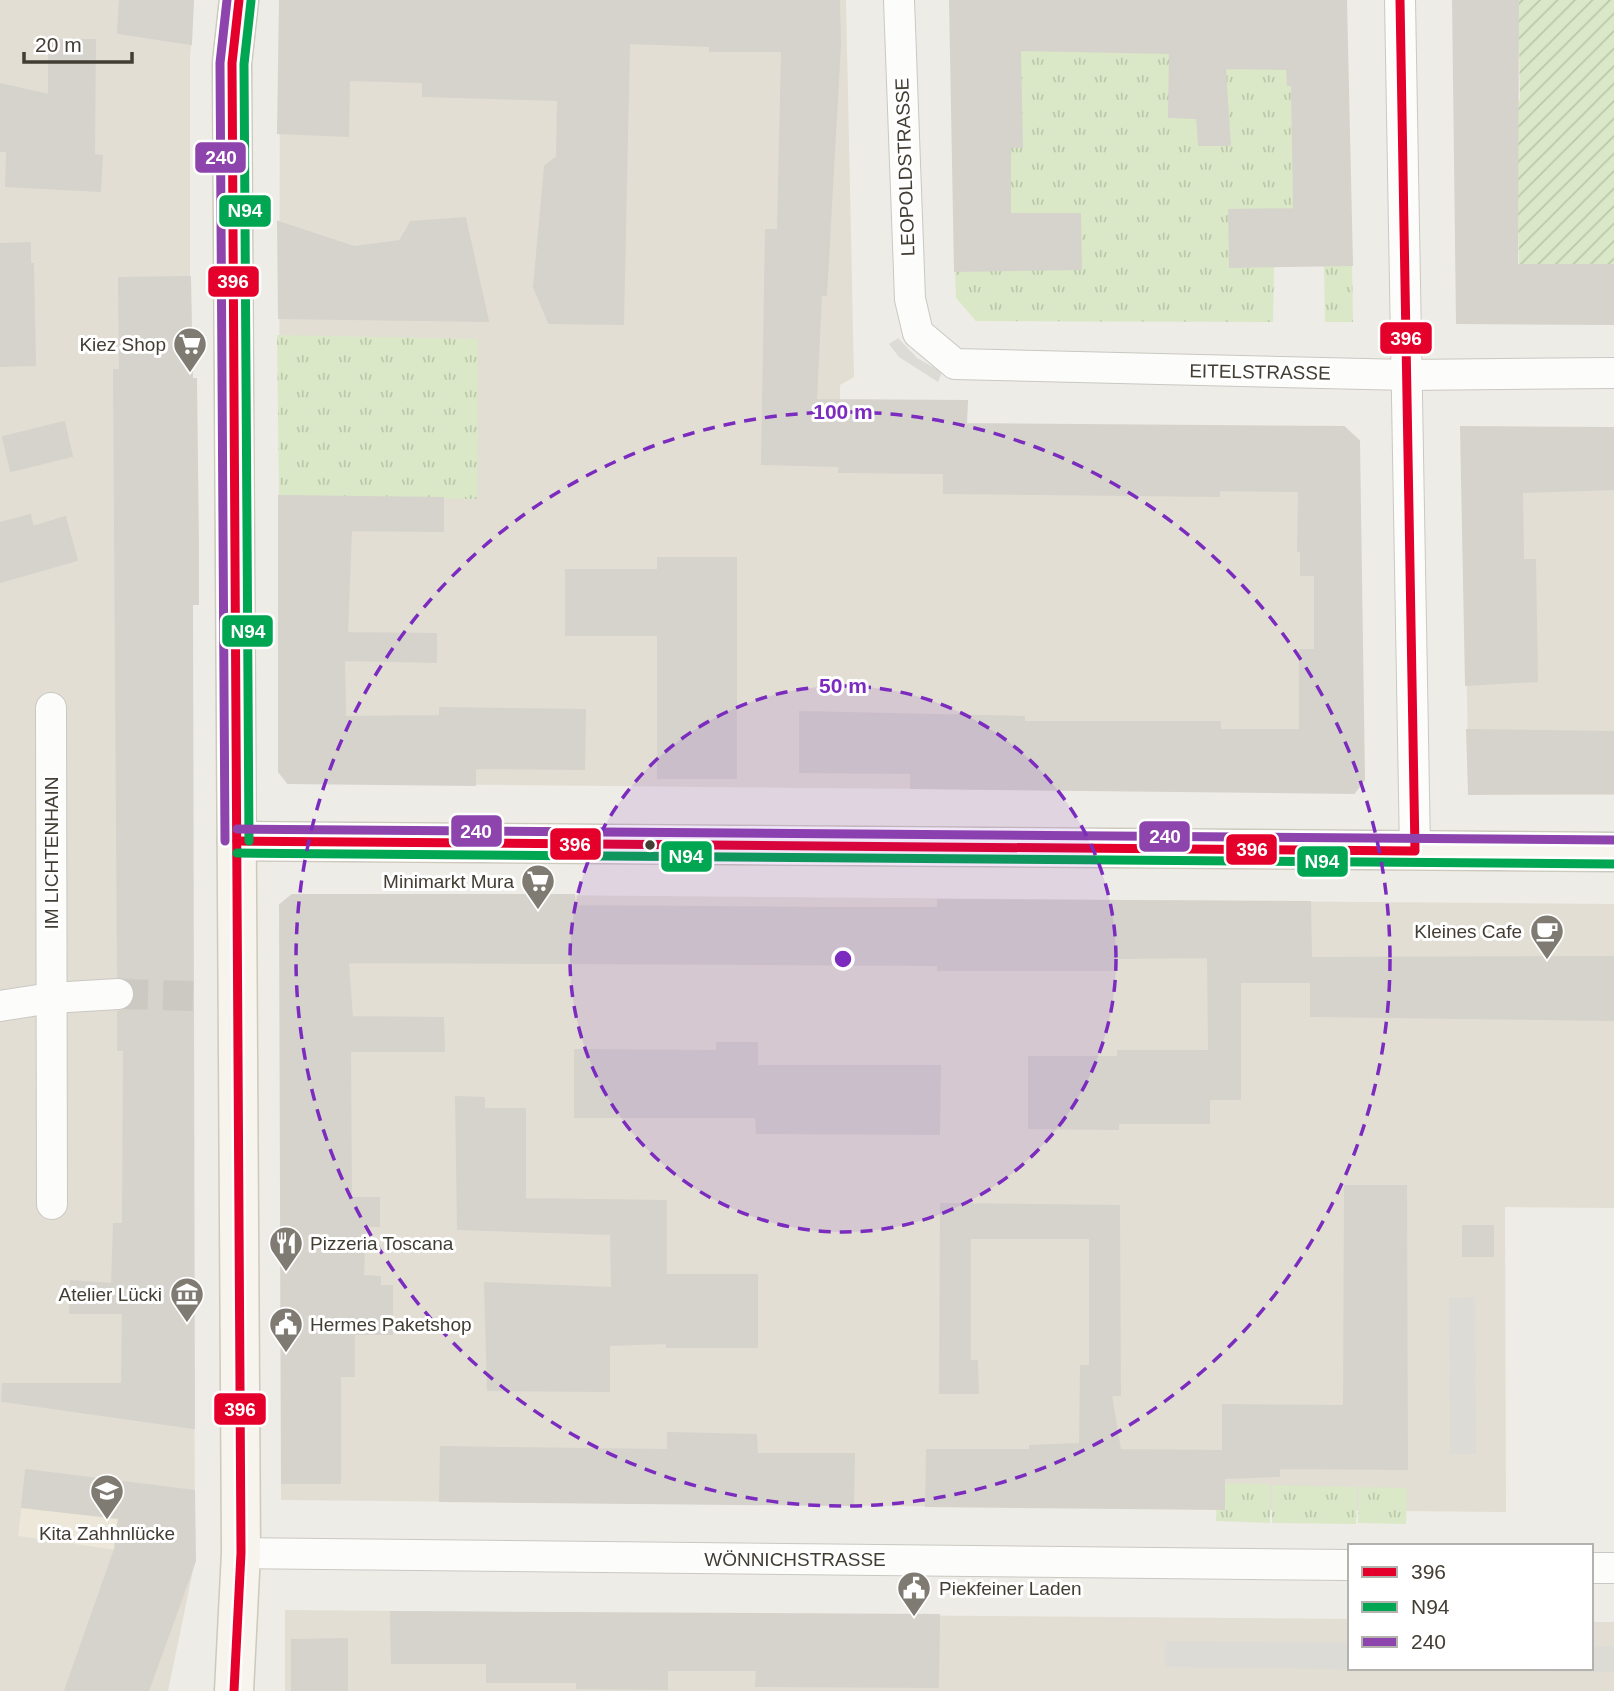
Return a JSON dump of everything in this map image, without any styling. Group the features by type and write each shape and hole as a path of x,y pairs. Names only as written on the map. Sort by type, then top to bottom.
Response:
{"street":[{"path":"234,1691 241,1553 232,63 239,0"},
{"name":"LEOPOLDSTRASSE","path":"899,0 910,299 918,333"},
{"path":"1400,0 1415,850"},
{"name":"EITELSTRASSE","path":"918,333 955,364 1407,375 1614,373"},
{"name":"IM LICHTENHAIN","path":"51,708 52,1204"},
{"path":"237,841 1614,852"},
{"path":"0,1006 51,998 118,994"},
{"name":"WÖNNICHSTRASSE","path":"241,1553 1348,1565"},
{"path":"1593,1568 1614,1568"}],"shaded area":[{"path":"0,0 194,0 190,58 190,277 195,1561 168,1691 0,1691"},
{"path":"280,0 846,0 854,377 840,385 840,400 967,401 967,424 1344,427 1359,441 1364,780 1354,793 288,783 279,578"},
{"path":"898,338 917,358 942,372 938,382 899,357 889,344"},
{"path":"1461,427 1614,428 1614,795 1469,794"},
{"path":"292,895 1614,904 1614,1208 1505,1207 1506,1512 281,1500 280,905"},
{"path":"1475,1297 1476,1454 1450,1454 1449,1298"},
{"name":"Kita Zahhnlücke","path":"26,1470 194,1491 195,1561 18,1536"},
{"path":"285,1610 1348,1619 1348,1670 1593,1670 1593,1622 1614,1622 1614,1691 285,1691"},
{"path":"1165,1641 1348,1643 1348,1669 1165,1667"},
{"path":"1593,1646 1614,1646 1614,1672 1507,1671 1593,1670"},
{"path":"1409,1670 1490,1670 1490,1671"}],"green space":[{"path":"1518,0 1614,0 1614,264 1519,264 1515,102 1520,100 1519,44 1512,44"},
{"path":"1014,45 1191,54 1287,69 1288,85 1292,85 1294,209 1229,210 1230,267 1274,267 1273,322 976,321 956,298 955,271 1081,269 1080,214 1010,214 1010,147 1022,147 1021,61"},
{"path":"1352,265 1353,322 1325,322 1324,266"},
{"path":"277,335 478,339 477,499 279,496"},
{"path":"1217,1483 1270,1484 1270,1523 1216,1521"},
{"path":"1272,1485 1357,1487 1356,1524 1272,1523"},
{"path":"1359,1487 1407,1488 1406,1524 1358,1523"}],"building":[{"path":"120,0 193,0 191,44 118,33"},
{"path":"280,0 839,0 840,45 826,295 821,295 816,400 967,401 966,424 1344,427 1359,441 1364,780 1354,793 911,788 911,773 800,772 800,712 1024,717 1024,722 1220,722 1220,730 1300,730 1300,650 1315,650 1315,575 1301,575 1301,551 1298,551 1299,491 1219,490 1219,496 944,493 944,473 839,472 840,466 762,464 766,230 778,230 782,51 710,51 710,46 629,43 623,324 549,323 534,287 545,166 557,157 558,100 423,96 423,82 349,80 348,136 278,133"},
{"path":"950,0 1346,0 1352,265 1230,267 1229,210 1294,209 1292,85 1288,85 1287,69 1225,68 1230,145 1199,145 1197,118 1169,117 1170,53 1020,50 1022,147 1010,147 1010,214 1080,214 1081,269 955,271"},
{"path":"1453,0 1518,0 1517,265 1614,265 1614,324 1457,323"},
{"path":"49,40 95,40 94,155 102,156 100,191 6,186 7,151 0,151 0,84 49,95"},
{"path":"465,218 488,321 279,318 278,222 354,247 400,241 411,222"},
{"path":"30,243 30,264 33,264 35,365 0,366 0,244"},
{"path":"190,277 192,379 196,379 198,548 198,604 192,604 194,1428 2,1401 3,1384 122,1384 123,1313 70,1313 71,1281 112,1284 114,1224 123,1224 124,1050 118,1050 118,1012 128,1008 135,994 132,984 118,977 114,370 120,370 119,278"},
{"path":"64,422 72,456 11,471 3,437"},
{"path":"1461,427 1614,428 1614,489 1522,492 1523,560 1535,560 1537,681 1466,685"},
{"path":"279,496 443,498 443,531 351,530 347,633 436,634 436,662 344,660 345,717 440,716 440,708 585,710 584,769 475,768 475,785 288,783 279,772"},
{"path":"30,515 33,527 65,517 77,560 0,582 0,523"},
{"path":"658,558 736,558 736,778 658,778 658,635 566,635 566,570 658,570"},
{"path":"1467,730 1614,732 1614,793 1469,794"},
{"path":"292,895 574,895 574,906 821,908 938,908 938,900 1310,902 1311,958 1614,957 1614,1020 1311,1016 1311,982 1240,982 1240,1099 1209,1099 1209,1123 1118,1123 1118,1129 1029,1128 1029,1057 1118,1057 1118,1051 1209,1051 1208,957 1117,958 1116,970 938,970 938,965 348,962 352,1017 443,1018 444,1051 350,1051 351,1198 379,1198 379,1226 365,1226 363,1276 380,1277 380,1286 392,1286 392,1334 354,1334 354,1376 340,1376 340,1483 282,1483 280,905"},
{"path":"717,1043 757,1043 757,1066 940,1066 939,1134 757,1133 756,1117 575,1117 575,1050 717,1051"},
{"path":"456,1097 484,1098 484,1109 525,1109 525,1199 666,1201 666,1275 757,1275 757,1347 667,1347 667,1343 609,1345 609,1391 488,1390 485,1283 612,1288 611,1234 458,1229"},
{"path":"1345,1186 1406,1186 1407,1469 1279,1468 1279,1476 1224,1478 1224,1509 926,1506 927,1450 1030,1450 1030,1446 1080,1444 1081,1366 1090,1366 1090,1238 970,1238 970,1361 977,1361 978,1393 940,1393 941,1204 1119,1206 1120,1395 1111,1395 1120,1450 1223,1451 1223,1405 1344,1406"},
{"path":"1463,1226 1493,1226 1493,1256 1463,1256"},
{"path":"668,1433 756,1435 757,1454 854,1454 853,1505 440,1501 441,1447 668,1450"},
{"path":"26,1470 194,1491 195,1561 148,1691 65,1691 115,1549 119,1518 22,1507"},
{"path":"391,1612 939,1615 938,1687 756,1686 757,1670 667,1670 667,1689 577,1688 577,1682 487,1682 487,1663 392,1663"},
{"path":"347,1639 347,1691 292,1691 292,1640"}],"tunnel":[{"path":"118,994 193,996"}],"transit line":[{"name":"240","path":"225,841 220,63 227,0"},
{"name":"396","path":"234,1691 241,1553 232,63 239,0"},
{"name":"396","path":"237,841 1415,851 1400,0"},
{"name":"N94","path":"249,841 244,64 251,1"},
{"name":"240","path":"237,829 1614,840"},
{"name":"N94","path":"237,853 1614,864"}],"place":[{"name":"Kiez Shop","path":"190,374"},
{"name":"Minimarkt Mura","path":"538,911"},
{"name":"Kleines Cafe","path":"1547,961"},
{"name":"Pizzeria Toscana","path":"286,1273"},
{"name":"Atelier Lücki","path":"187,1324"},
{"name":"Hermes Paketshop","path":"286,1354"},
{"name":"Kita Zahhnlücke","path":"107,1521"},
{"name":"Piekfeiner Laden","path":"914,1618"}]}
